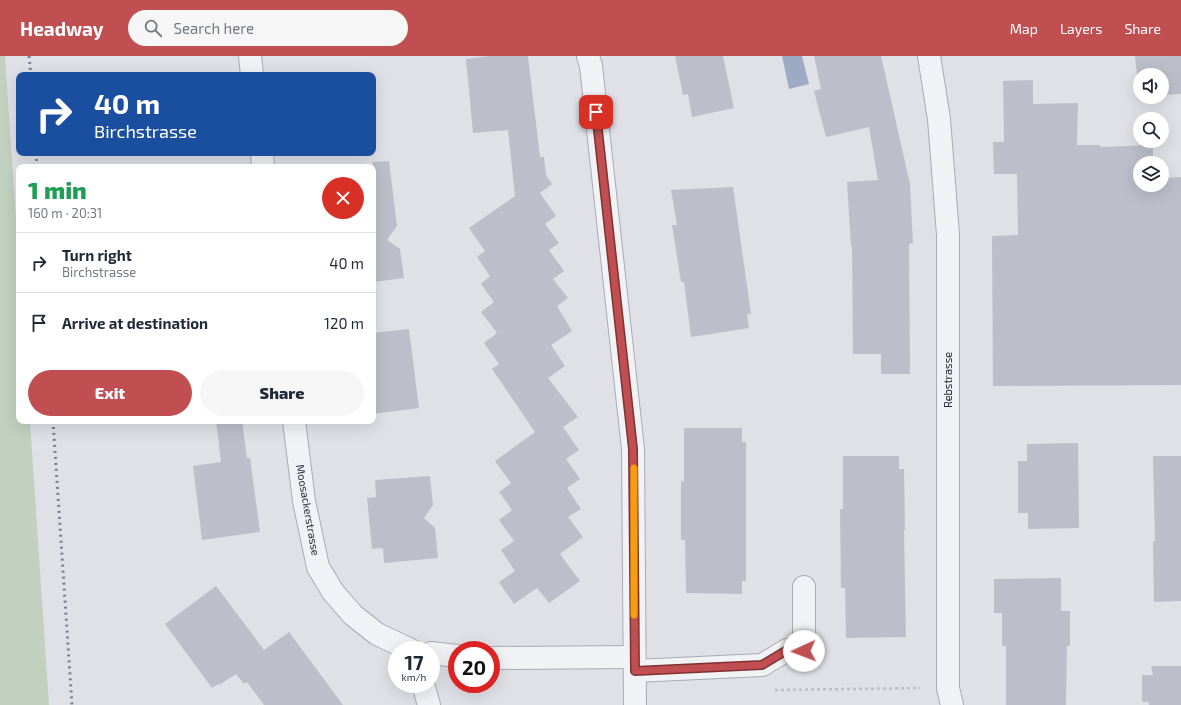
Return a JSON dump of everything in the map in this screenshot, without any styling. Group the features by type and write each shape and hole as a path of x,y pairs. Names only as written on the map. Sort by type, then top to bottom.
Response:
{"street":[{"path":"250,56 252,72"},
{"path":"588,56 591,66 633,449 635,705"},
{"name":"Rebstrasse","path":"929,56 939,119 948,235 950,696"},
{"name":"Moosackerstrasse","path":"294,424 304,501 318,567 333,592 353,615 377,634 392,641"},
{"path":"500,658 635,664 762,665 787,650 804,651 804,587"},
{"path":"426,693 429,705"}],"path":[{"path":"775,690 950,696"}],"green space":[{"path":"0,56 5,56 16,219 16,424 30,424 49,705 0,705"}],"water":[{"path":"782,56 802,56 809,84 789,89"}],"building":[{"path":"490,56 528,56 540,157 544,157 546,175 552,184 540,193 556,216 545,224 559,243 549,250 564,271 553,279 568,298 557,306 572,331 551,345 565,366 548,378 578,417 563,427 579,450 566,459 580,479 567,488 581,509 568,517 583,537 560,554 580,581 549,603 537,588 514,604 499,582 515,571 501,550 514,541 499,520 512,510 499,492 511,483 495,461 535,432 492,369 499,364 484,343 497,333 481,312 494,302 481,284 490,276 477,257 485,251 469,228 515,196 508,130 473,133 466,59"},
{"path":"675,56 723,56 734,108 692,117 688,94 683,95"},
{"path":"814,56 881,56 910,184 913,243 909,244 910,374 881,374 881,354 853,354 852,246 847,182 878,180 869,127 826,137 814,91 821,89"},
{"path":"1135,56 1181,56 1181,94 1169,95 1169,68 1136,68"},
{"path":"1033,80 1033,104 1078,103 1077,145 1100,145 1101,147 1133,146 1133,148 1153,148 1153,156 1133,156 1133,192 1169,192 1169,178 1181,177 1181,385 993,386 992,236 1018,235 1017,174 994,174 993,142 1004,142 1003,81"},
{"path":"389,161 397,226 387,240 400,249 404,278 376,282 376,164 373,164 373,162"},
{"path":"733,187 751,314 747,314 749,328 691,337 684,282 681,282 672,225 677,225 671,190"},
{"path":"409,329 419,408 376,414 376,333"},
{"path":"216,424 242,424 247,458 250,458 260,532 202,540 193,466 221,462"},
{"path":"684,428 742,428 742,442 746,442 746,581 742,581 742,594 686,593 685,540 681,540 681,481 684,482"},
{"path":"1078,443 1079,528 1028,529 1028,513 1018,513 1018,461 1027,461 1027,444"},
{"path":"843,456 899,456 899,469 904,469 906,637 846,638 845,588 841,588 840,509 843,509"},
{"path":"1153,456 1181,456 1181,601 1154,602 1153,541 1155,541"},
{"path":"430,476 433,505 424,518 435,528 438,558 384,563 383,548 372,549 367,498 376,497 375,480"},
{"path":"1061,578 1061,611 1070,611 1070,646 1067,646 1066,705 1006,705 1006,646 1002,646 1002,613 994,613 994,579"},
{"path":"216,586 264,650 289,632 343,705 264,705 247,682 244,684 236,674 212,688 165,624"},
{"path":"1151,666 1181,666 1181,705 1149,705 1149,702 1142,702 1142,675 1153,675"}],"railway":[{"path":"29,56 31,72"},
{"path":"36,156 37,164"},
{"path":"53,424 72,705"}],"slow traffic":[{"path":"634,468 634,615"}],"route":[{"path":"596,112 633,449 635,671 762,665 787,650 804,651"}]}
